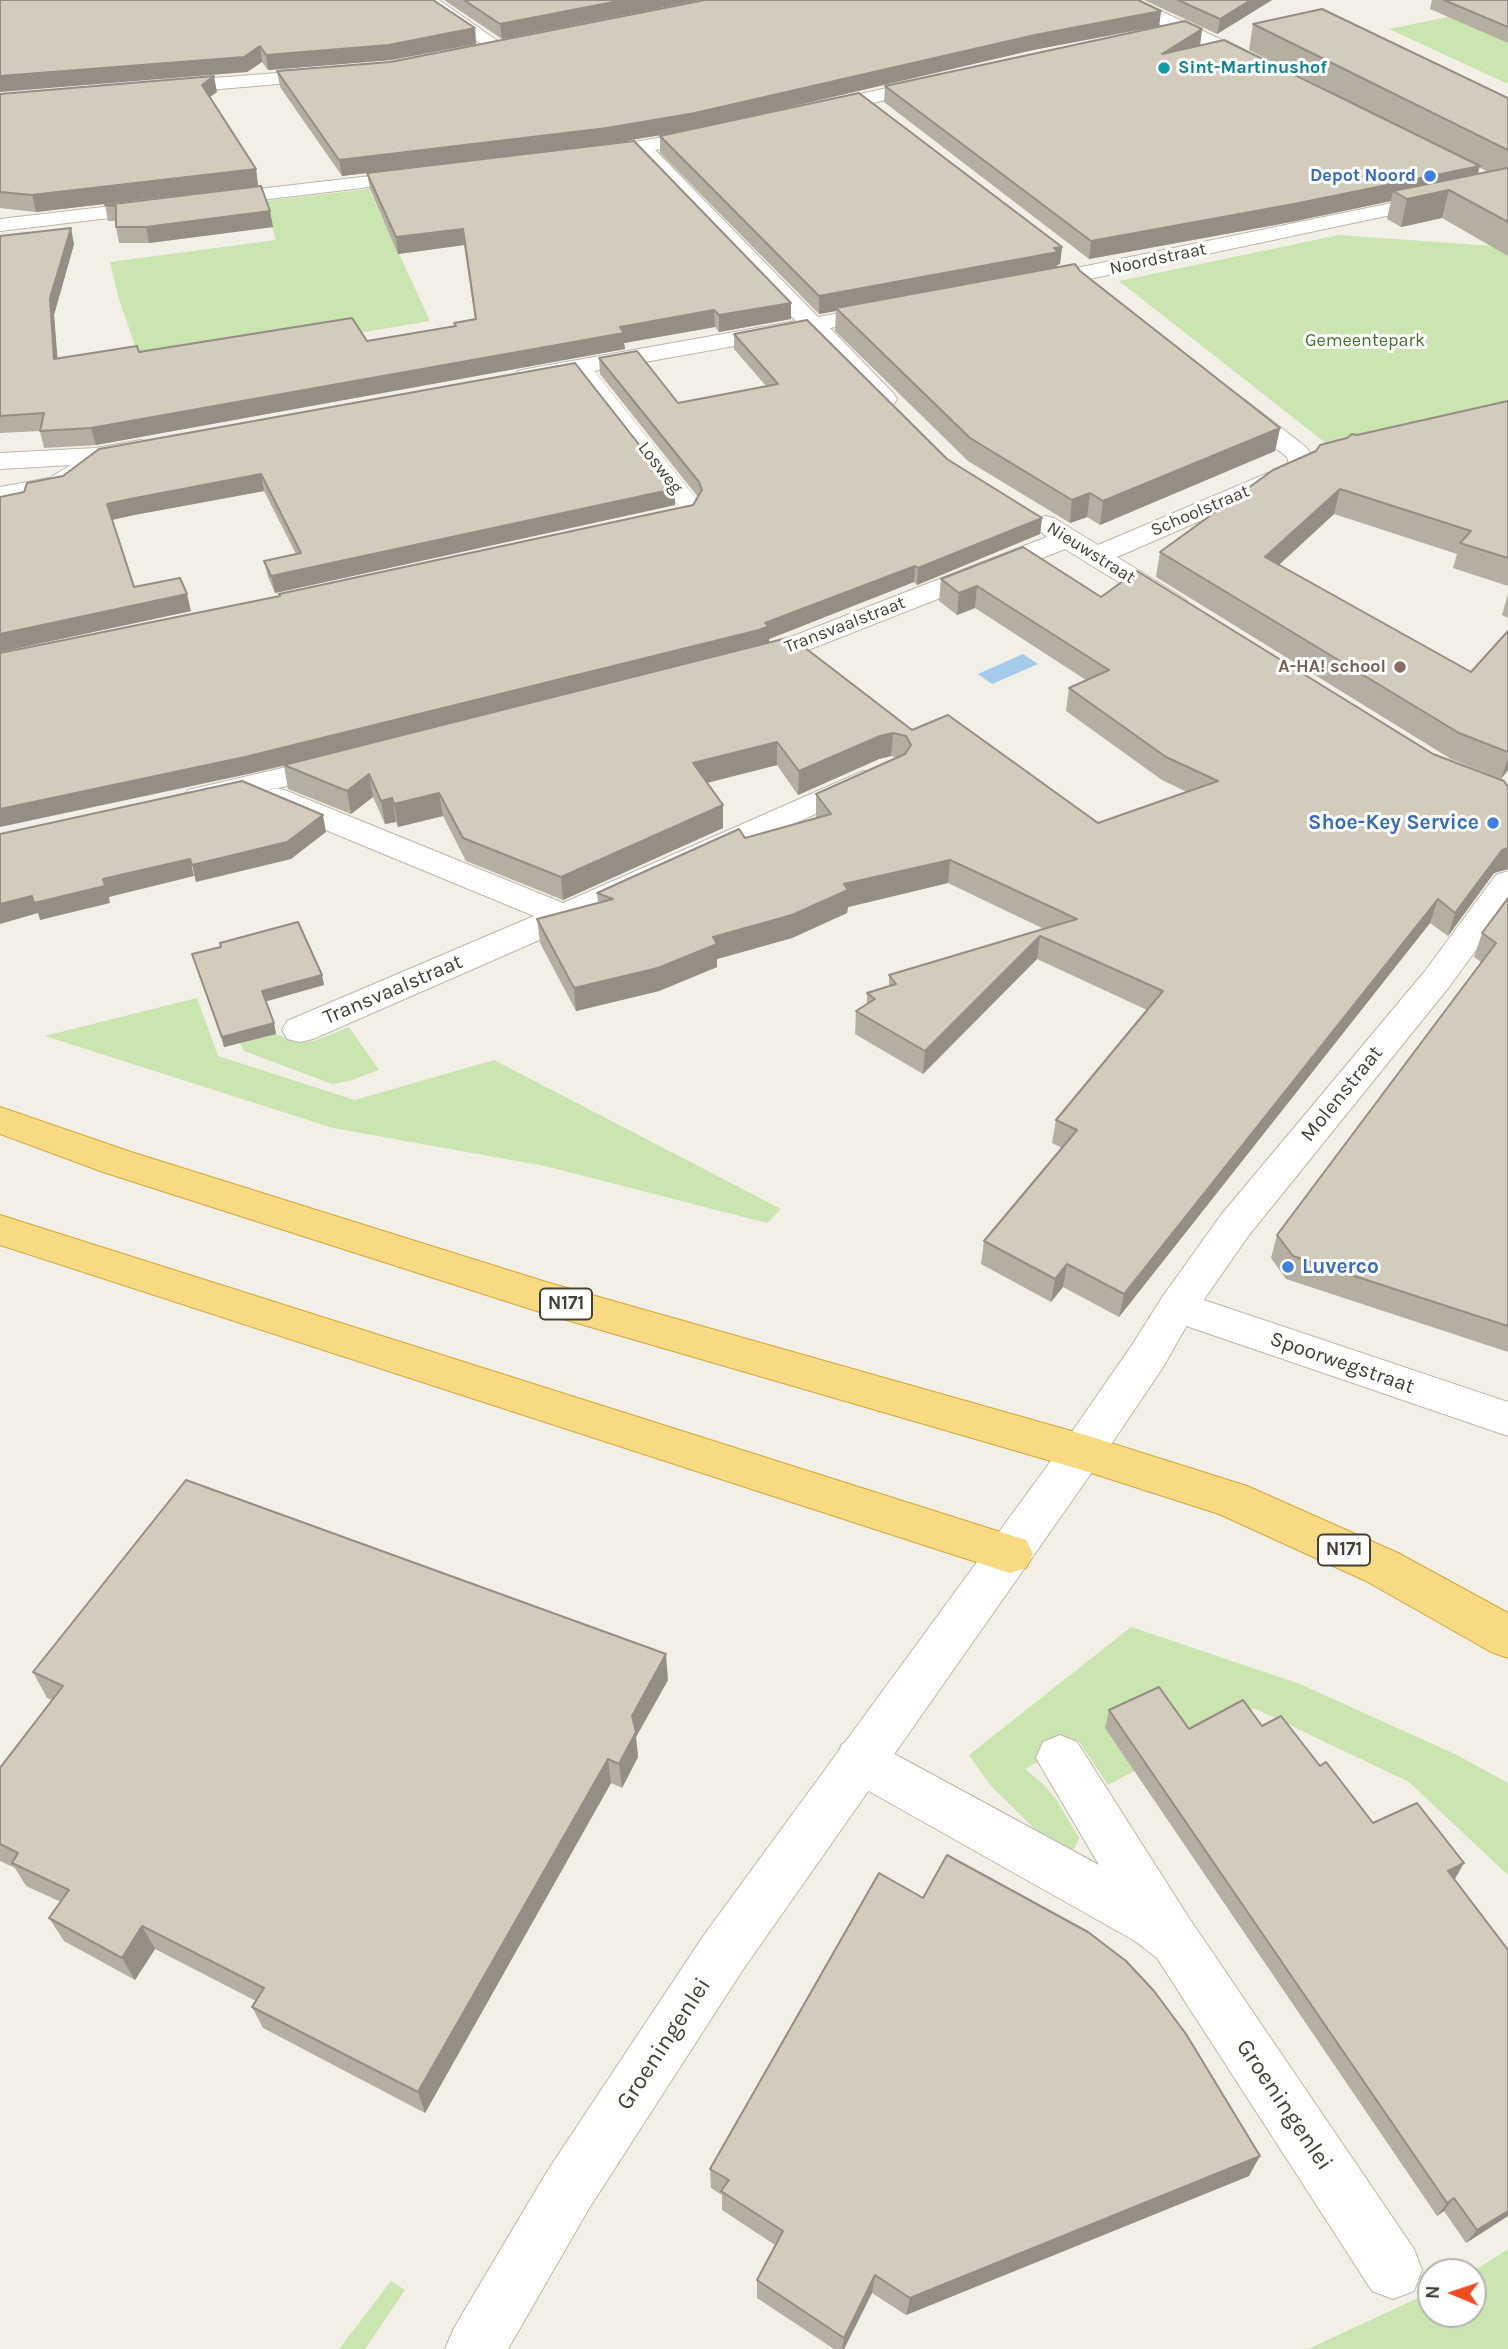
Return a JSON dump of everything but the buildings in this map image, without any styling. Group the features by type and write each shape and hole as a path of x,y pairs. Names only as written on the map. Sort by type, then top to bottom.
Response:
{"highway":[{"name":"N171","path":"0,1119 117,1162 533,1294 1082,1452 1231,1499 1382,1567 1508,1637"},
{"path":"0,1230 1010,1554"}],"street":[{"path":"427,0 507,47 475,53"},
{"path":"1124,0 1283,77"},
{"path":"1154,35 1186,28"},
{"path":"139,90 348,74"},
{"path":"799,114 958,77"},
{"path":"863,99 885,116"},
{"path":"565,159 734,129"},
{"path":"640,147 899,412"},
{"path":"0,225 447,173"},
{"name":"Noordstraat","path":"1017,287 1464,194"},
{"path":"499,381 909,307"},
{"name":"Schoolstraat","path":"1097,556 1301,468 1302,460 1297,452 1216,388"},
{"path":"0,461 96,456 163,444"},
{"path":"0,495 57,484 96,456"},
{"name":"Nieuwstraat","path":"1028,513 1194,617"},
{"name":"Transvaalstraat","path":"716,668 770,655 1068,538"},
{"path":"170,803 369,756"},
{"name":"Transvaalstraat","path":"300,1030 564,916 891,768"},
{"path":"249,786 564,916"},
{"name":"Molenstraat","path":"1082,1452 1147,1357 1177,1307 1235,1225 1437,979 1508,882"},
{"name":"Spoorwegstraat","path":"1177,1307 1508,1419"},
{"path":"1010,1554 1082,1452"},
{"name":"Groeningenlei","path":"480,2345 568,2190 716,1964 859,1760 1010,1554"},
{"name":"Groeningenlei","path":"1060,1758 1175,1940 1393,2270"},
{"name":"Groeningenlei","path":"859,1760 1153,1923 1175,1940"}],"lane":[{"name":"Losweg","path":"580,366 689,505 689,510 678,518 637,526"}],"green space":[{"path":"1508,13 1508,84 1389,29 1453,16"},
{"path":"369,189 430,321 143,369 119,299 110,262 276,240 264,201"},
{"name":"Gemeentepark","path":"1339,235 1508,247 1508,411 1341,455 1119,281"},
{"path":"197,998 218,1056 355,1100 494,1060 781,1209 767,1223 545,1166 333,1128 45,1036"},
{"path":"349,1027 379,1070 332,1084 244,1051 240,1043 276,1034 297,1042 314,1041"},
{"path":"1131,1627 1300,1684 1457,1755 1508,1783 1508,1875 1409,1782 1254,1708 1108,1785 1078,1740 1025,1769 1056,1799 1079,1838 1075,1848 1068,1850 1053,1843 991,1786 969,1755"},
{"path":"1508,2249 1508,2349 1308,2349 1417,2298 1417,2328 1487,2328 1487,2262"},
{"path":"391,2281 405,2290 365,2349 339,2349"}],"water":[{"path":"1023,654 1038,664 992,684 978,674"}],"place":[{"name":"Sint-Martinushof","path":"1164,68"},
{"name":"Depot Noord","path":"1430,176"},
{"name":"A-HA! school","path":"1400,667"},
{"name":"Shoe-Key Service","path":"1493,823"},
{"name":"Luverco","path":"1288,1267"}]}
